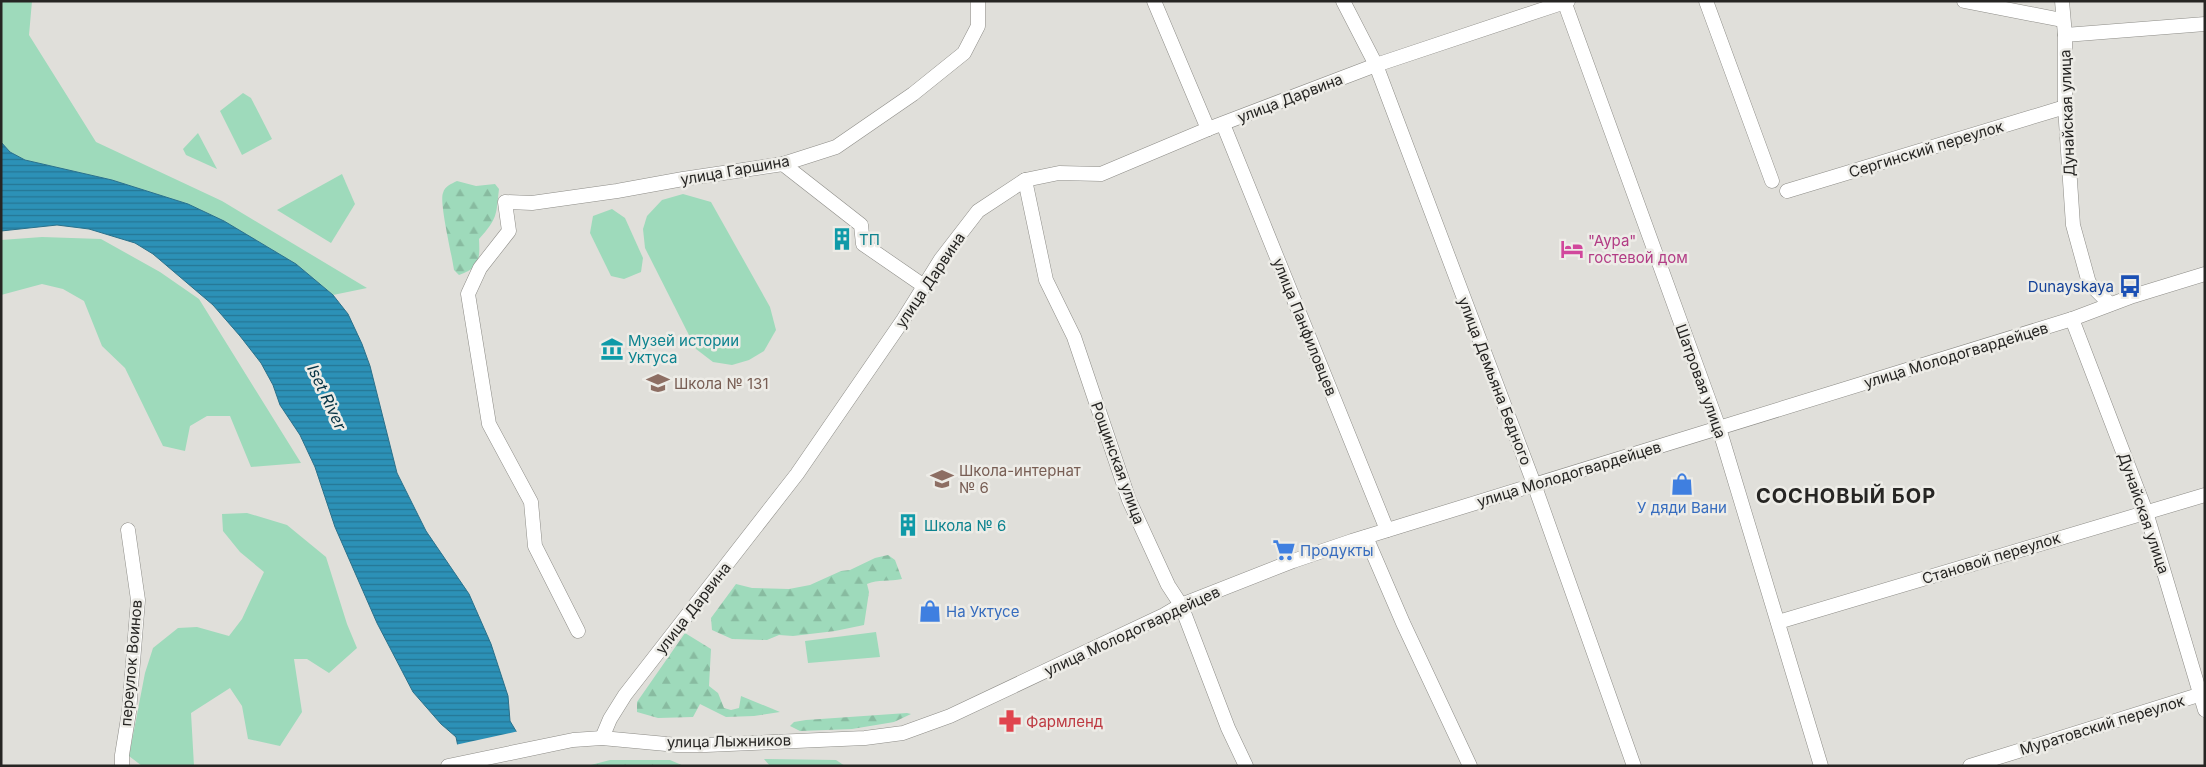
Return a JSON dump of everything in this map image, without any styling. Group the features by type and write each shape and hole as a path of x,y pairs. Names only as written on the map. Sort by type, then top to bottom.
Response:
{"street":[{"name":"улица Гаршина","path":"578,632 535,546 531,502 489,424 468,294 480,268 509,231 505,202 532,203 783,164 836,147 913,94 964,53 978,26 978,1"},
{"path":"1154,1 1208,129"},
{"name":"улица Демьяна Бедного","path":"1343,1 1376,65 1534,484 1634,766"},
{"path":"1706,1 1772,182"},
{"path":"1964,1 2062,20"},
{"name":"Дунайская улица","path":"2062,1 2062,20 2065,35 2065,107 2073,225 2090,283 2110,304"},
{"name":"улица Дарвина","path":"602,738 610,719 625,695 798,474 903,320 941,259 978,211 1025,180 1059,172 1101,174 1208,129 1376,65 1565,2"},
{"name":"Шатровая улица","path":"1565,2 1719,428 1822,766"},
{"path":"2065,35 2205,24"},
{"name":"Сергинский переулок","path":"1787,191 2065,107"},
{"name":"улица Панфиловцев","path":"1223,124 1387,530"},
{"path":"783,164 861,225 863,244 924,286"},
{"name":"Рощинская улица","path":"1025,180 1046,280 1074,337 1129,500 1168,585 1181,605 1228,728 1246,766"},
{"name":"улица Молодогвардейцев","path":"950,716 1164,615 1181,605 1293,561 1534,484 2072,319 2110,304 2205,274"},
{"name":"Дунайская улица","path":"2072,319 2146,512 2202,693 2205,710"},
{"name":"Становой переулок","path":"1778,622 2205,495"},
{"name":"переулок Воинов","path":"122,766 129,712 138,600 128,530"},
{"path":"1366,537 1403,623 1470,766"},
{"name":"Муратовский переулок","path":"1970,766 2202,693"},
{"name":"улица Лыжников","path":"448,766 567,742 602,738 696,745 865,738 903,733 950,716"}],"green space":[{"path":"1,1 32,1 29,35 96,142 222,201 367,288 333,295 296,264 224,221 188,204 112,180 25,160 10,152 1,142"},
{"path":"243,93 251,98 272,139 242,155 220,111"},
{"path":"198,133 217,169 186,155 183,149"},
{"path":"342,174 355,204 331,243 277,210"},
{"path":"457,181 476,186 495,184 499,189 493,221 479,239 479,257 477,262 471,269 459,275 454,270 442,198 445,189"},
{"path":"683,194 711,202 770,307 776,330 764,351 749,360 732,365 713,362 696,349 645,248 643,229 647,216 662,200"},
{"path":"612,209 625,218 643,258 641,272 624,279 611,276 590,233 593,216"},
{"path":"42,237 101,239 160,272 199,299 301,463 251,467 230,416 207,416 190,426 185,451 163,446 125,368 102,346 84,301 63,289 42,284 1,295 1,240"},
{"path":"247,513 287,525 326,557 347,624 357,648 329,673 307,659 294,659 302,712 280,746 248,739 242,706 230,688 191,713 194,766 142,766 129,756 145,673 153,648 178,628 197,627 229,636 242,619 264,572 240,552 223,531 222,514"},
{"path":"888,555 895,560 902,579 867,584 869,592 864,625 793,636 779,635 767,640 732,639 712,630 711,618 736,584 752,588 789,589 810,585 841,571 850,570 875,558"},
{"path":"876,632 880,657 808,663 805,641"},
{"path":"685,633 711,649 709,686 718,693 724,708 731,710 739,708 741,696 780,712 754,716 726,717 700,704 693,717 658,718 637,712 637,702"},
{"path":"911,714 894,722 852,729 800,731 790,726 794,722 806,720"},
{"path":"764,759 836,760 845,766 770,766"},
{"path":"610,760 670,760 684,766 587,766"}],"water":[{"name":"Iset River","path":"1,142 10,152 25,160 112,180 188,204 224,221 296,264 333,295 348,314 370,366 397,473 426,531 469,594 491,644 508,696 510,721 537,766 462,766 456,737 441,724 413,692 377,623 335,527 315,467 300,435 280,405 273,385 261,363 213,305 153,254 135,243 89,229 57,225 1,231"}],"pier":[{"path":"519,731 539,766 459,766 455,745"}],"place":[{"name":"ТП","path":"842,239"},
{"name":"\"Аура\" гостевой дом","path":"1572,249"},
{"name":"Dunayskaya","path":"2130,286"},
{"name":"Музей истории Уктуса","path":"612,349"},
{"name":"Школа № 131","path":"658,383"},
{"name":"Школа-интернат № 6","path":"942,479"},
{"name":"У дяди Вани","path":"1682,484"},
{"name":"Школа № 6","path":"908,525"},
{"name":"Продукты","path":"1284,550"},
{"name":"На Уктусе","path":"930,611"},
{"name":"Фармленд","path":"1010,721"}],"district":[{"name":"СОСНОВЫЙ БОР","path":"1846,496"}]}
